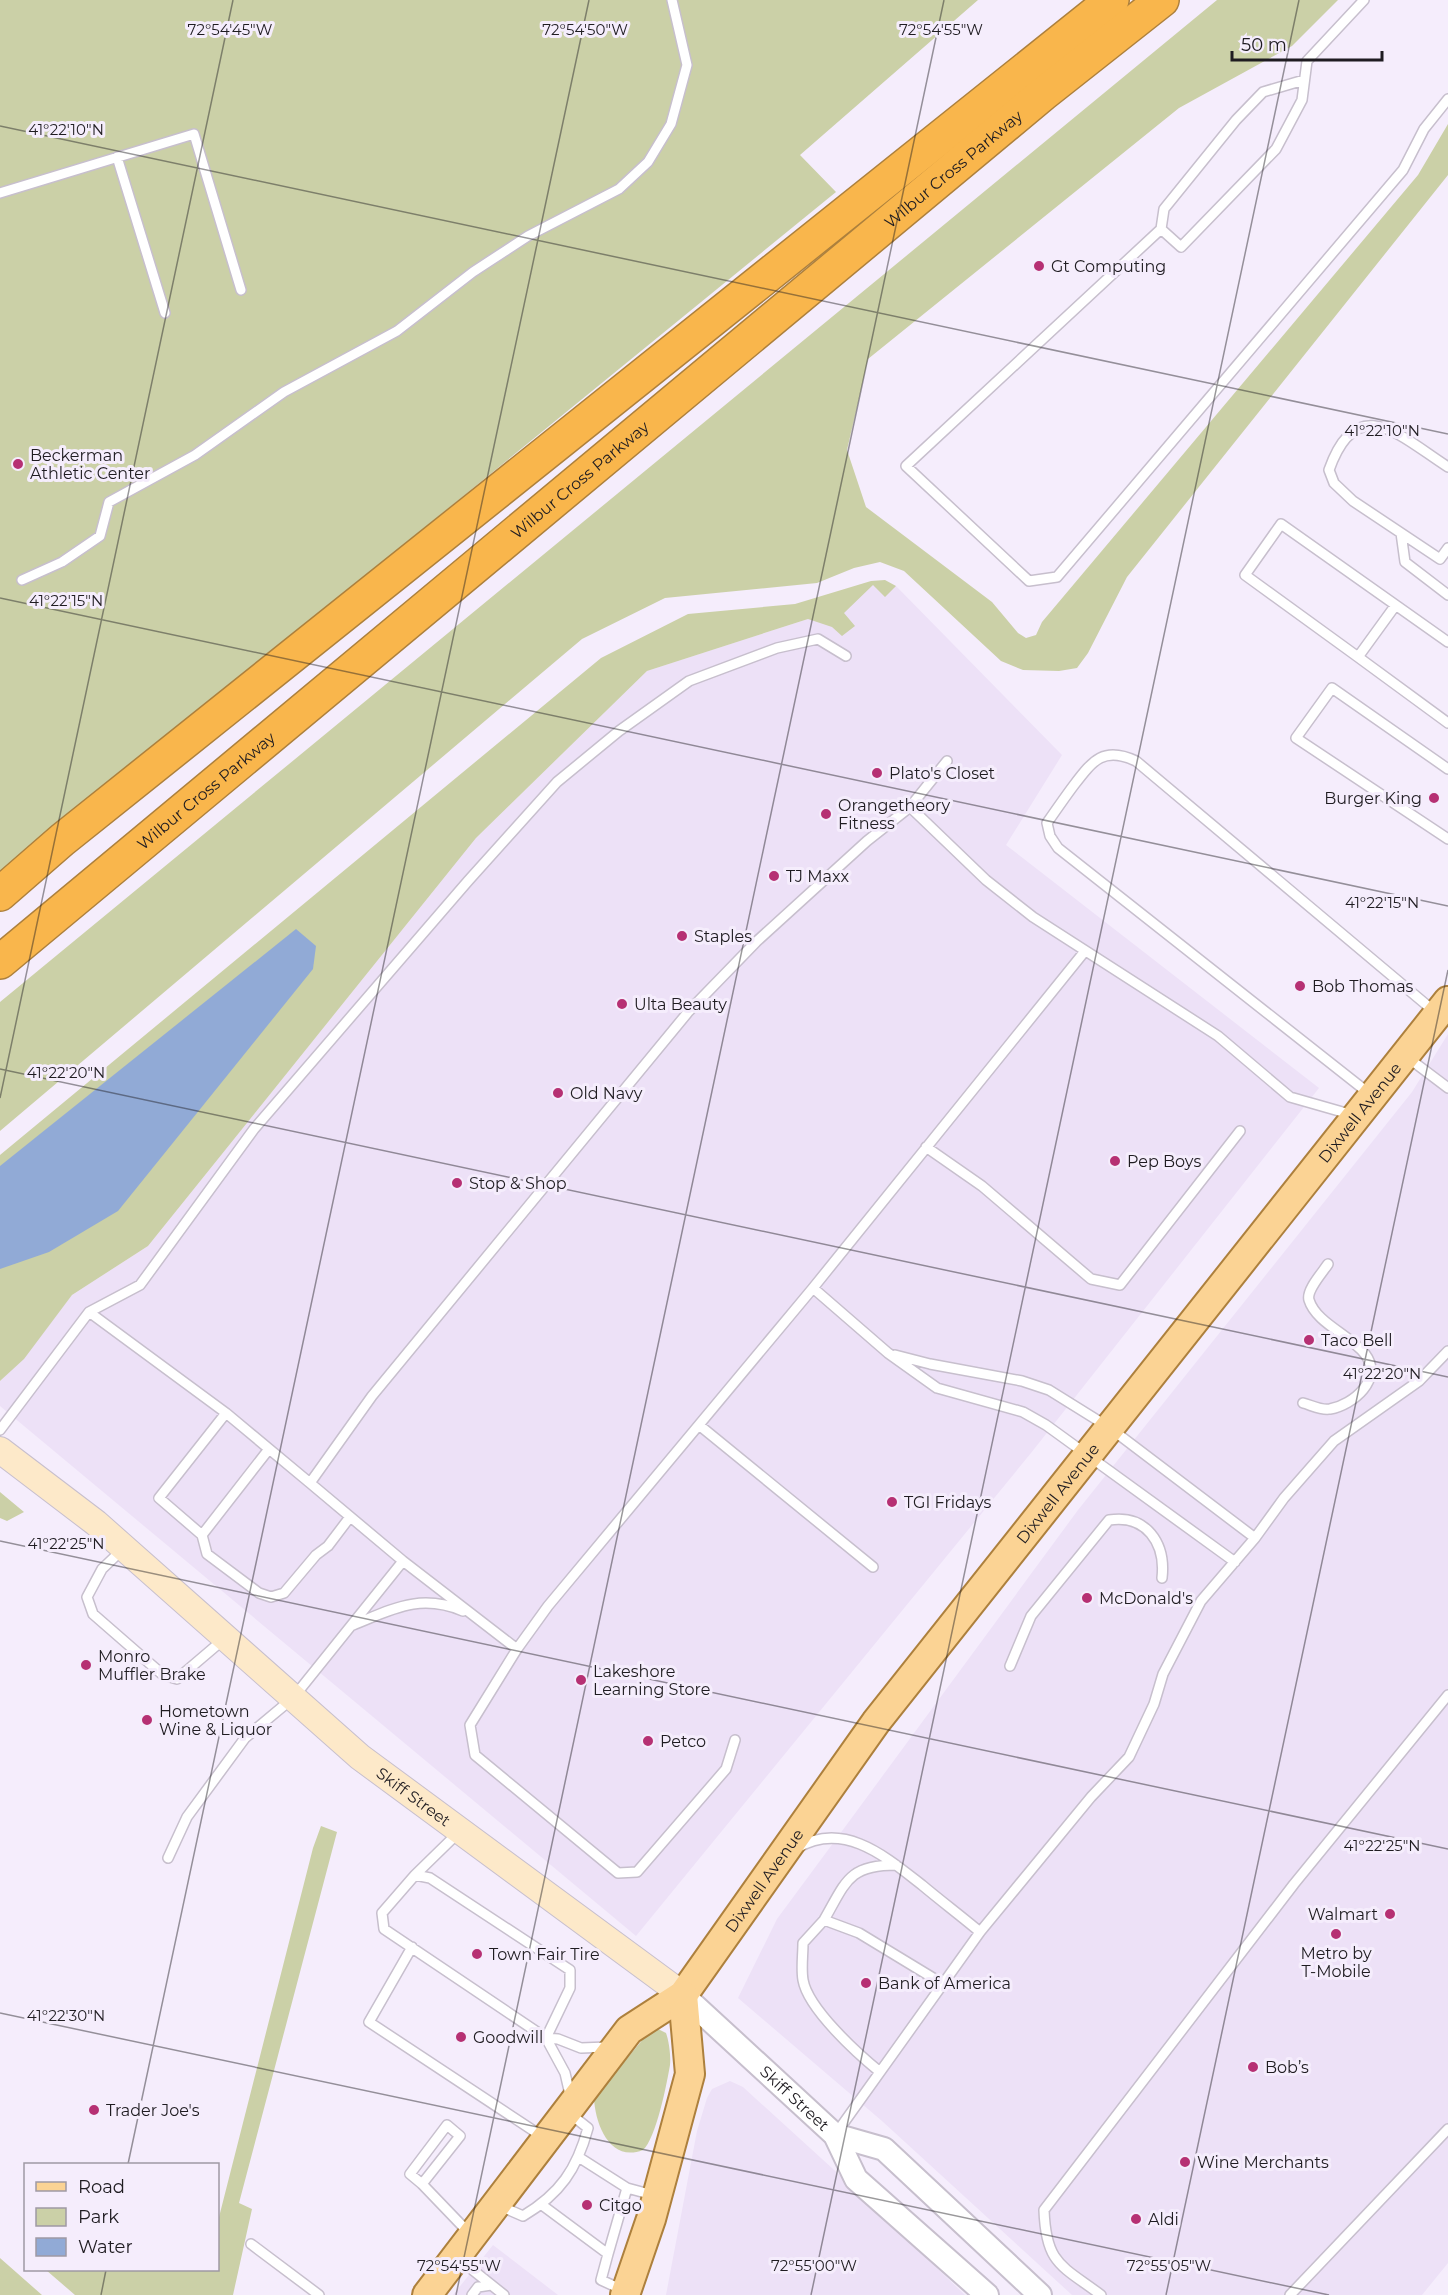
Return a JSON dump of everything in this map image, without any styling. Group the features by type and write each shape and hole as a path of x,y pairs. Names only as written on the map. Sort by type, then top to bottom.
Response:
{"highway":[{"name":"Wilbur Cross Parkway","path":"0,894 72,832 1112,0"},
{"name":"Wilbur Cross Parkway","path":"0,962 1043,94 1162,0"}],"main road":[{"name":"Dixwell Avenue","path":"427,2295 629,2030 683,1995 769,1870 876,1722 1443,1007"},
{"name":"Skiff Street","path":"0,1450 124,1548 360,1757 683,1995"},
{"path":"626,2293 657,2196 690,2074 683,1995"}],"street":[{"name":"Skiff Street","path":"683,1995 835,2135 856,2179 987,2295"},
{"name":"Skiff Street","path":"835,2135 884,2149 1040,2295"}],"lane":[{"path":"22,580 63,562 100,536 109,502 195,455 284,392 398,331 473,272 528,236 619,189 648,162 671,124 687,65 672,0"},
{"path":"1161,229 1181,247 1276,149 1302,100 1307,61 1364,0"},
{"path":"1304,80 1263,92 1236,120 1164,209 1161,229 906,466 1029,581 1057,577 1403,170 1424,129 1448,99"},
{"path":"0,194 194,134 241,290"},
{"path":"117,157 165,313"},
{"path":"1448,467 1389,429 1371,424 1358,427 1344,437 1329,470 1334,483 1353,501 1440,559 1448,548"},
{"path":"1448,642 1281,525 1245,575 1448,723"},
{"path":"1401,533 1405,562 1448,595"},
{"path":"1358,657 1395,606"},
{"path":"0,1430 89,1312 140,1285 254,1129 468,880 557,782 619,731 689,681 777,648 818,639 846,656"},
{"path":"1448,769 1332,688 1296,738 1448,839"},
{"path":"1366,1106 1058,848 1050,836 1047,824 1091,762 1104,756 1121,754 1136,761 1443,1007"},
{"path":"310,1483 372,1396 689,1011 756,942 867,841 910,807 947,761"},
{"path":"910,807 986,880 1033,917 1218,1036 1290,1097 1366,1106"},
{"path":"735,1740 726,1769 637,1872 618,1873 475,1755 470,1725 517,1649 548,1606 813,1288 1085,951"},
{"path":"1405,1055 1448,1088"},
{"path":"926,1148 982,1186 1091,1279 1120,1285 1240,1131"},
{"path":"1303,1403 1328,1410 1348,1404 1364,1389 1370,1373 1365,1354 1319,1315 1309,1300 1308,1294 1328,1264"},
{"path":"813,1288 888,1353 937,1388 1023,1412 1088,1455 1235,1562"},
{"path":"89,1312 226,1413 403,1561 517,1649"},
{"path":"835,2135 980,1932 1091,1797 1129,1757 1154,1704 1163,1674 1201,1601 1255,1538 1284,1498 1334,1441 1419,1381 1448,1351"},
{"path":"888,1353 930,1364 1022,1381 1040,1387 1110,1428 1255,1538"},
{"path":"226,1413 159,1498 202,1535 207,1554 259,1593 271,1597 284,1593 316,1555 328,1546 350,1517"},
{"path":"699,1425 873,1567"},
{"path":"202,1535 269,1449"},
{"path":"1010,1666 1030,1616 1109,1520 1125,1518 1138,1522 1161,1547 1164,1561 1162,1578"},
{"path":"124,1548 102,1569 87,1597 93,1614 163,1675 177,1679 226,1637"},
{"path":"168,1858 187,1817 245,1738 293,1698 403,1561"},
{"path":"351,1626 411,1603 440,1604 473,1615"},
{"path":"1101,2295 1056,2261 1045,2237 1044,2210 1294,1884 1448,1695"},
{"path":"459,1832 415,1875 382,1913 384,1929 546,2038 565,2073 570,2108 588,2128 580,2158 542,2205 523,2216 496,2205"},
{"path":"769,1870 801,1846 828,1838 860,1843 897,1865 980,1932"},
{"path":"880,2072 855,2051 823,2017 803,1982 803,1943 824,1920 850,1877 872,1865 897,1865"},
{"path":"415,1875 430,1878 570,1970 570,1988 546,2038"},
{"path":"824,1920 859,1933 943,1984"},
{"path":"412,1947 369,2022 546,2139"},
{"path":"546,2038 558,2039 581,2048 616,2047"},
{"path":"422,2184 460,2136 447,2125 410,2174 422,2184 491,2285 504,2295"},
{"path":"1290,2295 1448,2128"},
{"path":"580,2158 627,2188 657,2196"},
{"path":"626,2293 602,2280 627,2188"},
{"path":"542,2205 608,2254"},
{"path":"251,2244 319,2295"},
{"path":"472,2295 478,2287 491,2285"}],"shaded area":[{"path":"879,583 896,586 1062,755 1006,845 1319,1088 1031,1453 636,1936 0,1406 0,1381 25,1356 72,1295 148,1246 476,838 647,671 808,619 858,585"},
{"path":"1448,1034 1448,2263 1422,2295 1072,2295 882,2121 738,1998 777,1919 1078,1510 1412,1092"},
{"path":"730,2081 743,2087 844,2179 965,2295 666,2295 697,2131 712,2089"},
{"path":"493,2245 558,2295 453,2295"}],"green space":[{"name":"Beckerman Athletic Center","path":"0,0 978,0 800,155 836,192 0,874"},
{"path":"1217,0 1338,0 1292,46 1179,108 868,359 847,450 866,507 992,602 1018,633 1026,638 1036,635 1042,622 1418,175 1448,124 1448,175 1127,577 1088,653 1077,668 1059,671 1023,670 1001,661 904,571 880,562 854,568 817,583 665,598 582,639 0,1131 0,1002"},
{"path":"885,580 896,586 885,597 873,585 844,613 855,626 842,636 832,627 808,619 647,671 476,838 148,1246 72,1295 24,1359 0,1381 0,1155 601,658 688,614 795,604 871,581"},
{"path":"0,1492 24,1512 7,1521 0,1518"},
{"path":"321,1826 337,1832 239,2203 252,2209 233,2295 75,2295 47,2271 219,2271 219,2217 313,1848"},
{"path":"658,2029 666,2033 669,2045 669,2073 664,2097 648,2144 643,2150 631,2153 622,2151 606,2139 597,2119 594,2098 649,2032"},
{"path":"0,2258 42,2295 0,2295"}],"water":[{"path":"296,929 316,946 313,969 118,1211 49,1252 0,1269 0,1166"}],"place":[{"name":"Gt Computing","path":"1039,266"},
{"name":"Beckerman Athletic Center","path":"18,464"},
{"name":"Plato's Closet","path":"877,773"},
{"name":"Burger King","path":"1434,798"},
{"name":"Orangetheory Fitness","path":"826,814"},
{"name":"TJ Maxx","path":"774,876"},
{"name":"Staples","path":"682,936"},
{"name":"Bob Thomas","path":"1300,986"},
{"name":"Ulta Beauty","path":"622,1004"},
{"name":"Old Navy","path":"558,1093"},
{"name":"Pep Boys","path":"1115,1161"},
{"name":"Stop & Shop","path":"457,1183"},
{"name":"Taco Bell","path":"1309,1340"},
{"name":"TGI Fridays","path":"892,1502"},
{"name":"McDonald's","path":"1087,1598"},
{"name":"Monro Muffler Brake","path":"86,1665"},
{"name":"Lakeshore Learning Store","path":"581,1680"},
{"name":"Hometown Wine & Liquor","path":"147,1720"},
{"name":"Petco","path":"648,1741"},
{"name":"Walmart","path":"1390,1914"},
{"name":"Metro by T-Mobile","path":"1336,1934"},
{"name":"Town Fair Tire","path":"477,1954"},
{"name":"Bank of America","path":"866,1983"},
{"name":"Goodwill","path":"461,2037"},
{"name":"Bob’s","path":"1253,2067"},
{"name":"Trader Joe's","path":"94,2110"},
{"name":"Wine Merchants","path":"1185,2162"},
{"name":"Citgo","path":"587,2205"},
{"name":"Aldi","path":"1136,2219"}]}
